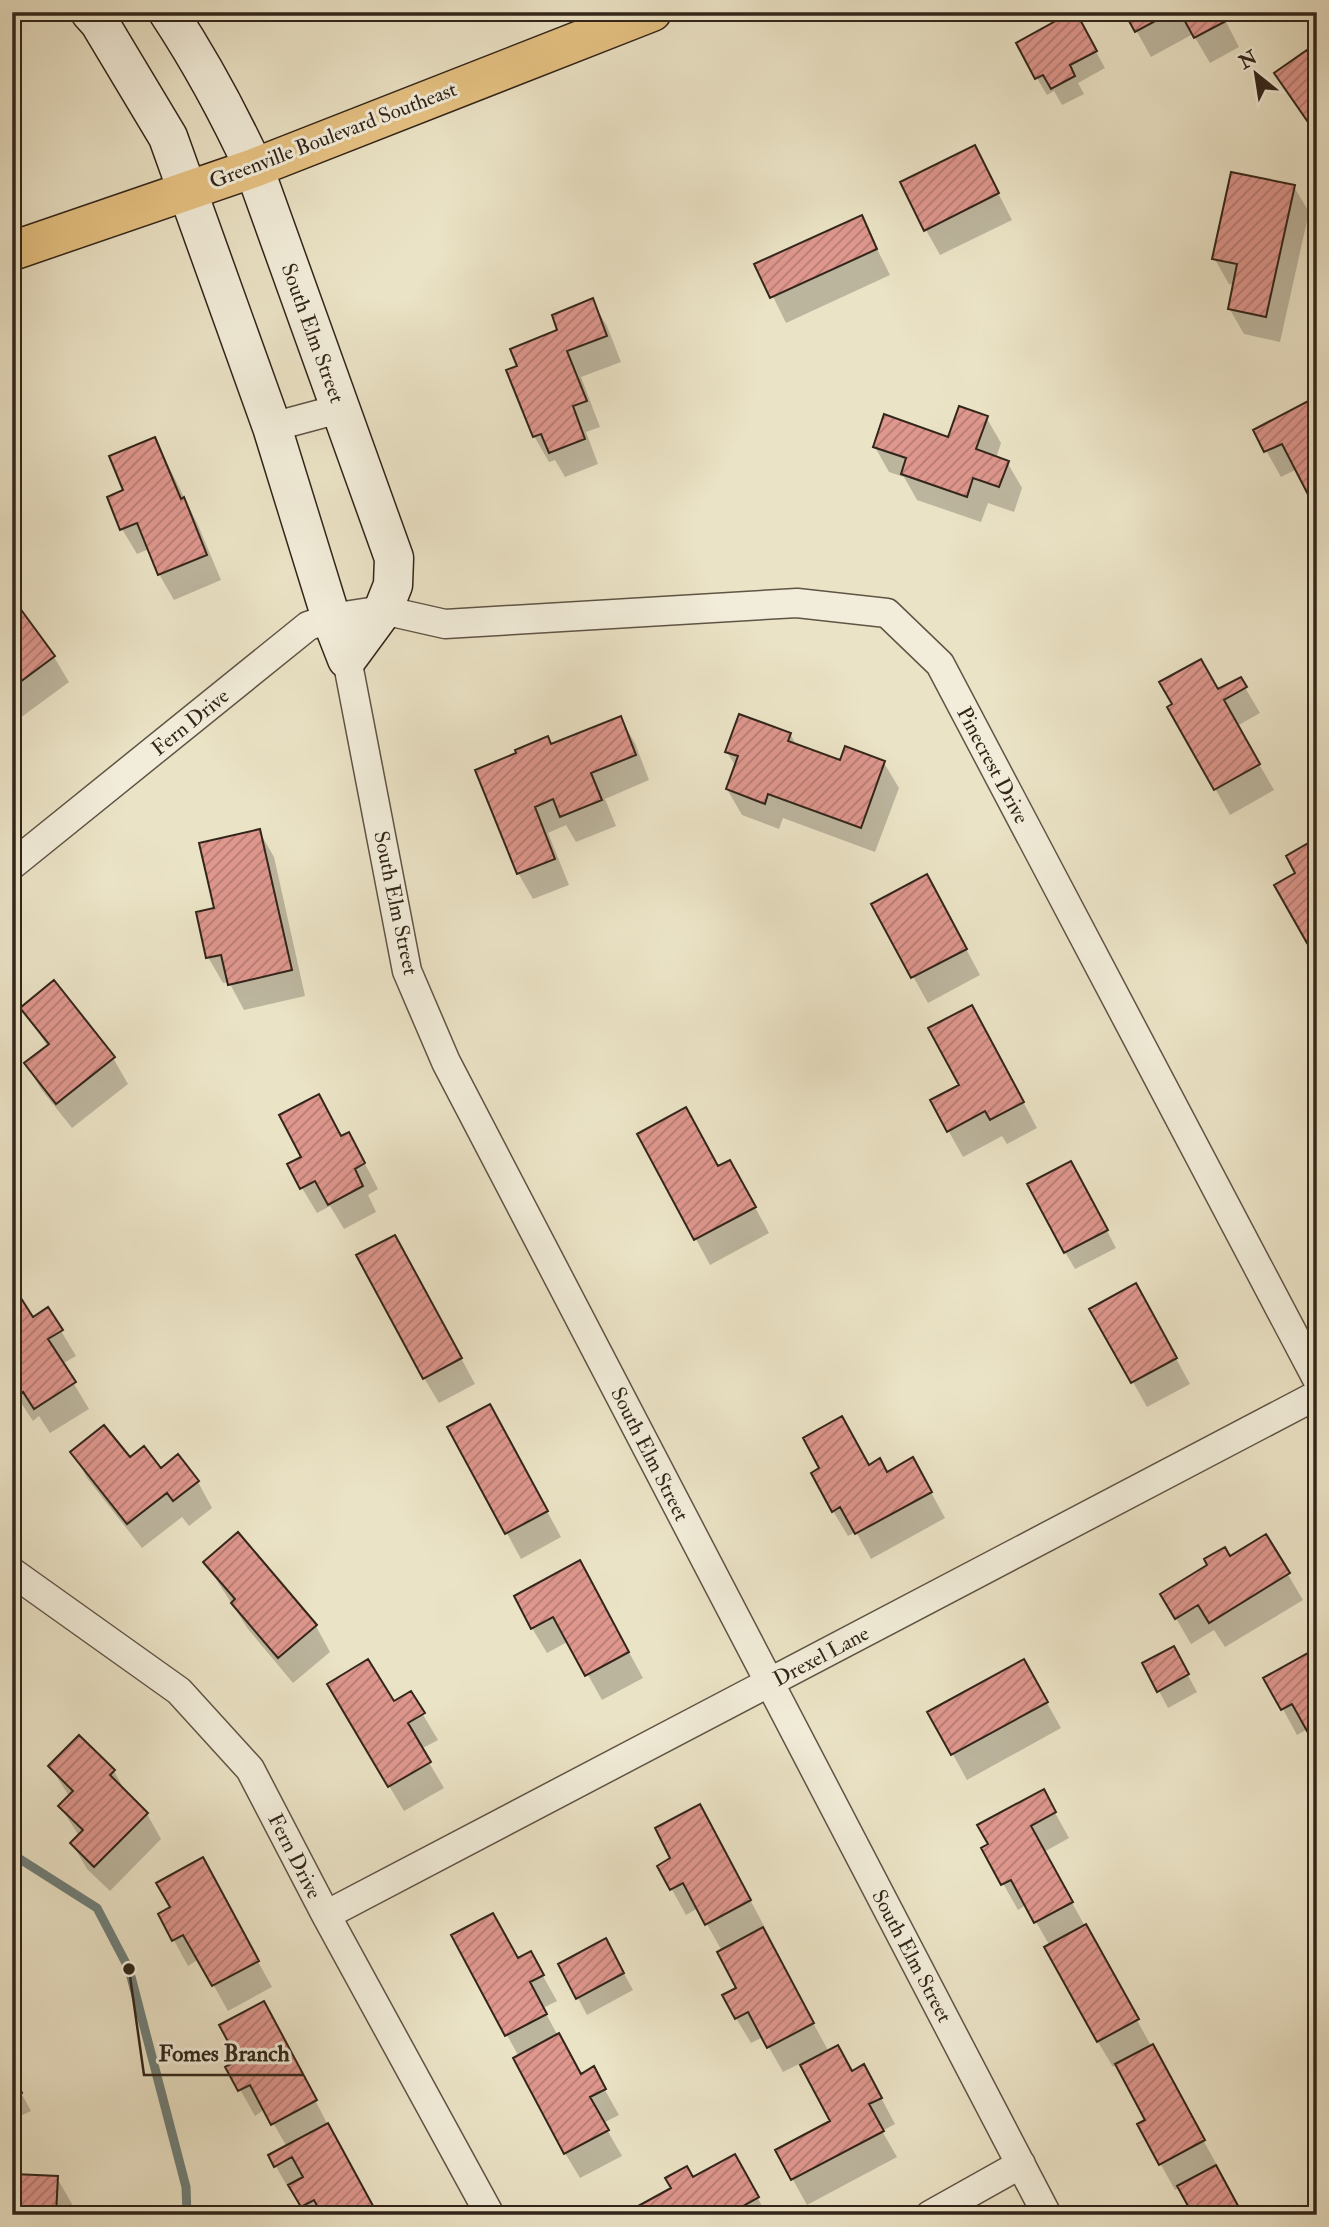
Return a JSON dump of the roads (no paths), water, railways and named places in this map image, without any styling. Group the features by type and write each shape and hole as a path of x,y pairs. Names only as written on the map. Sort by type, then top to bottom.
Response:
{"highway":[{"name":"Greenville Boulevard Southeast","path":"12,251 254,168 652,12"}],"street":[{"name":"South Elm Street","path":"168,12 230,117 254,168 394,558 393,585 383,610 347,659"},
{"name":"South Elm Street","path":"102,16 168,137 272,427 331,618 347,659 408,971 446,1062 1048,2215"},
{"path":"272,427 339,409"},
{"name":"Pinecrest Drive","path":"383,610 444,624 797,603 887,613 940,664 1317,1379"},
{"name":"Fern Drive","path":"12,865 308,626 331,618 383,610"},
{"name":"Drexel Lane","path":"326,1915 1317,1395"},
{"name":"Fern Drive","path":"12,1572 179,1691 250,1769 326,1915 490,2215"},
{"path":"930,2215 1021,2164"}],"waterway":[{"path":"12,1854 97,1908 129,1969 186,2187 187,2215"}],"place":[{"name":"Fomes Branch","path":"129,1969"}]}
